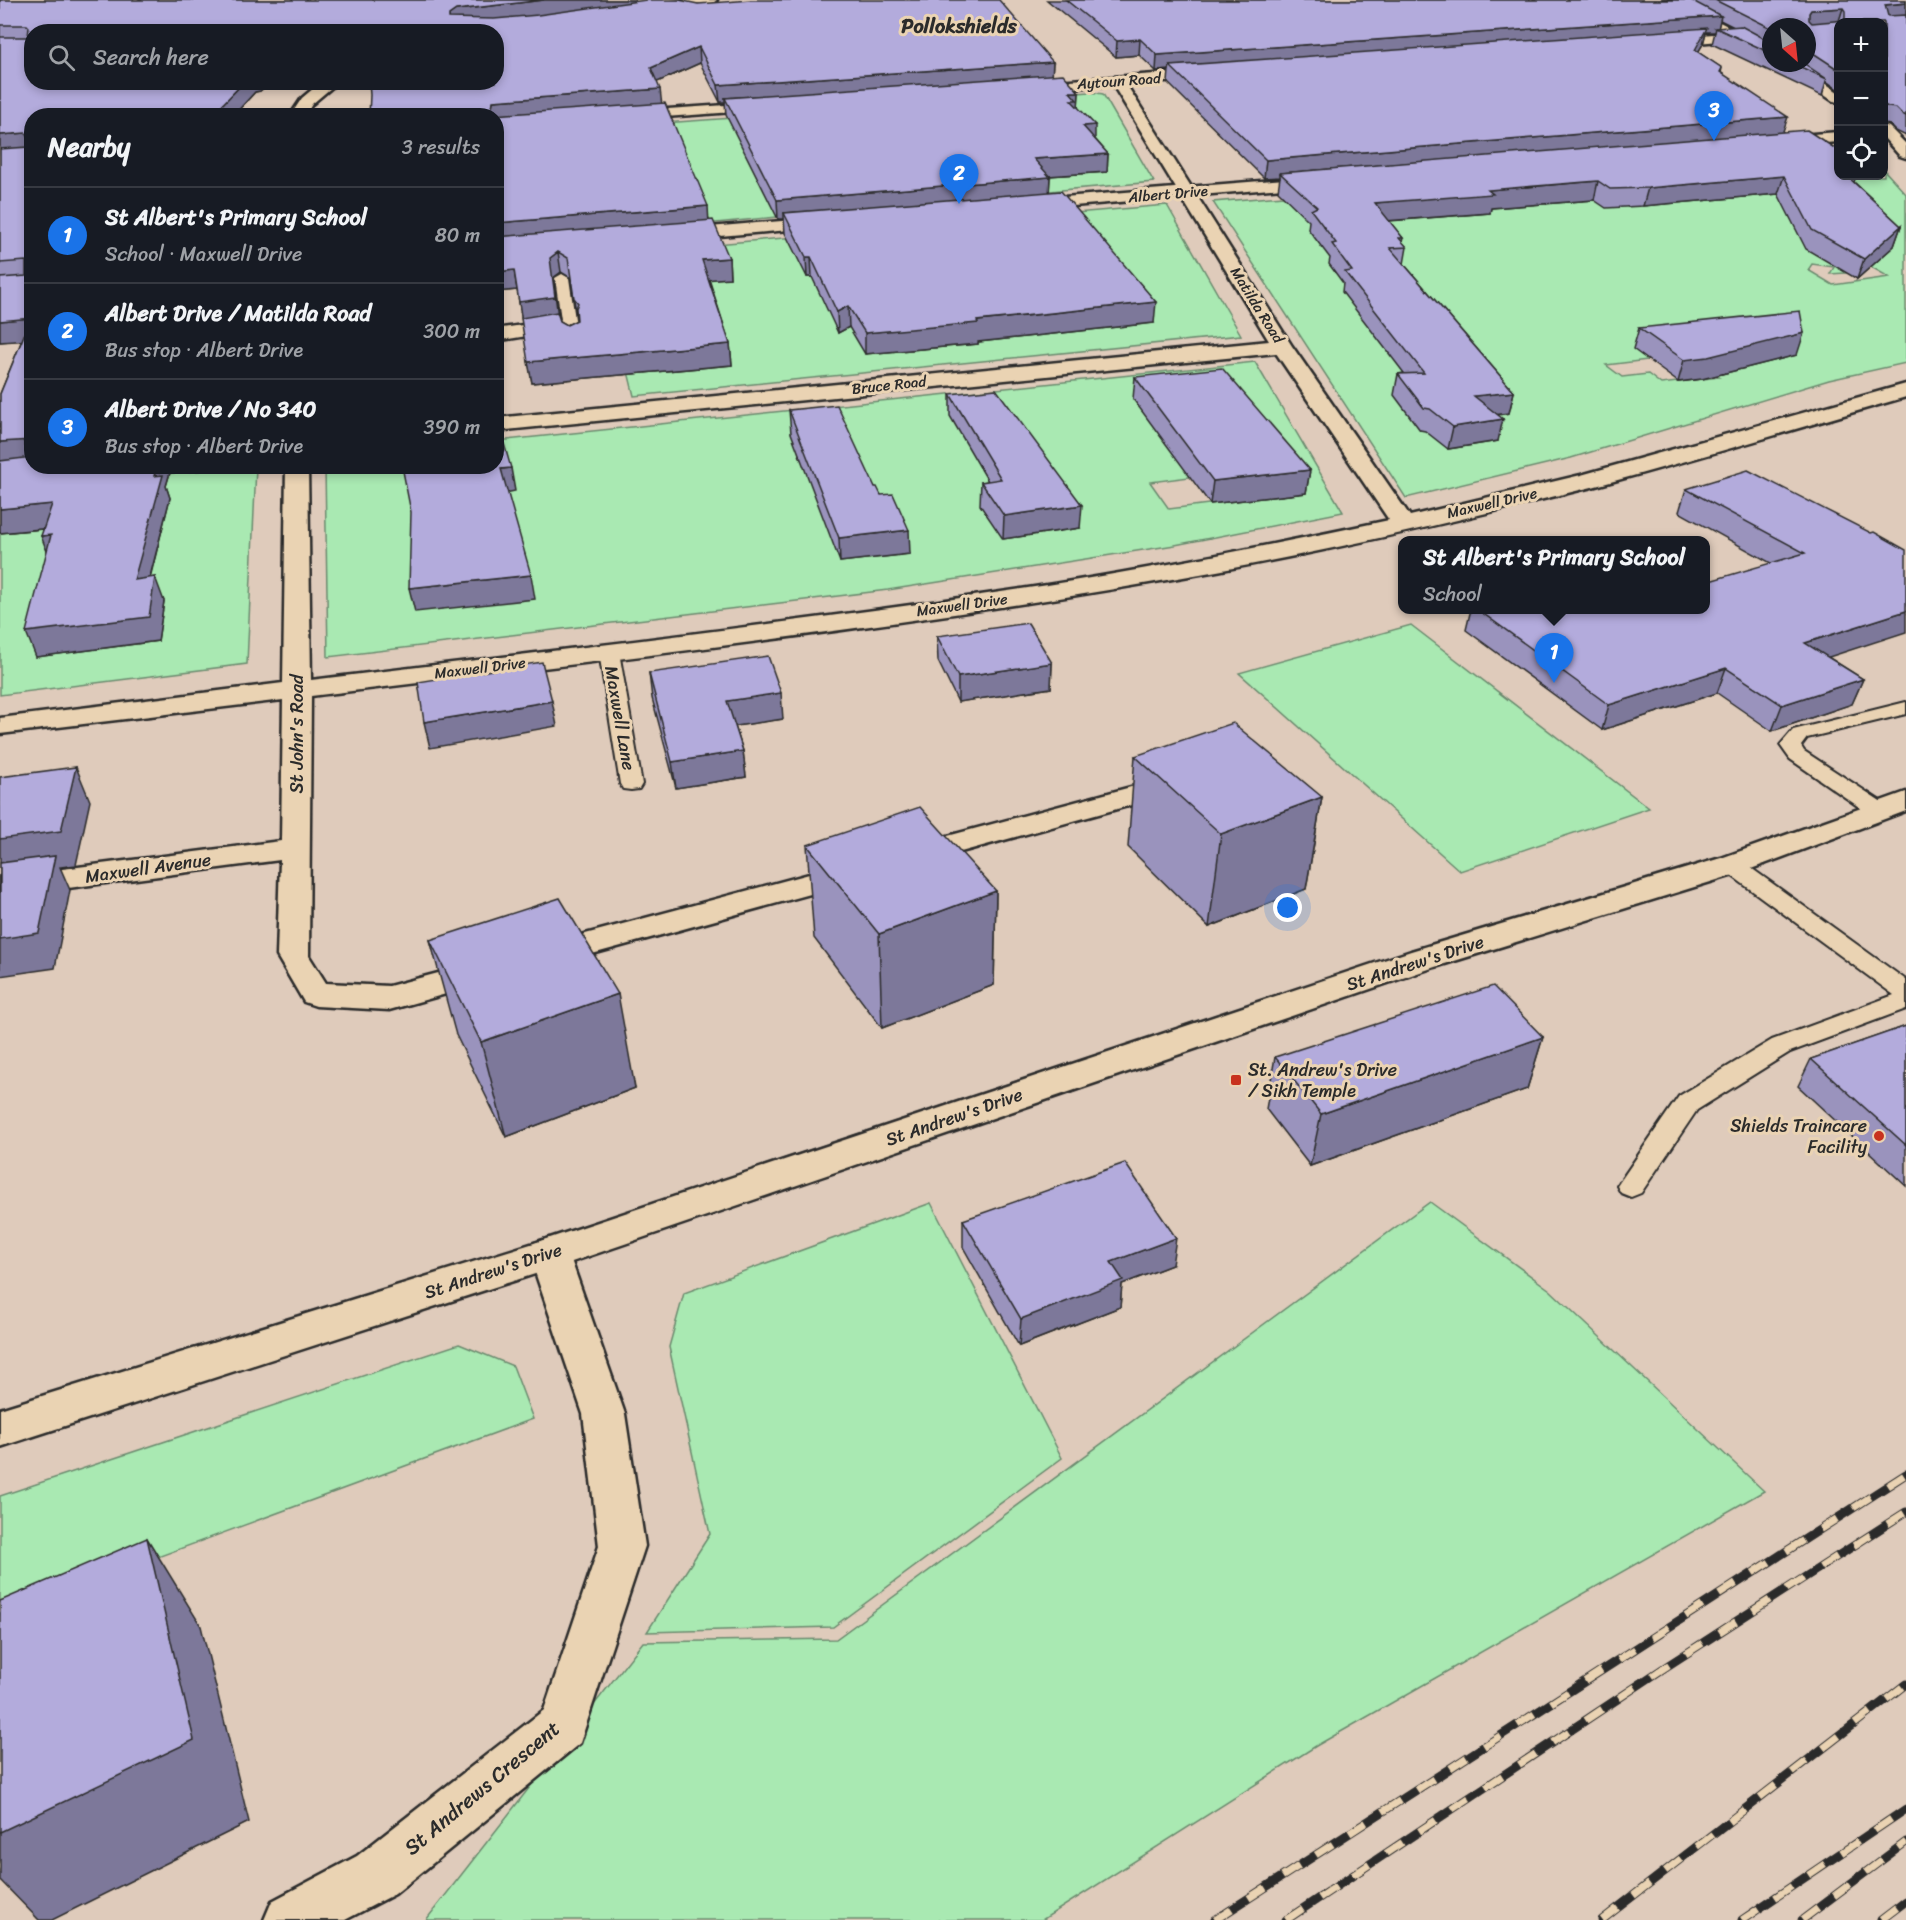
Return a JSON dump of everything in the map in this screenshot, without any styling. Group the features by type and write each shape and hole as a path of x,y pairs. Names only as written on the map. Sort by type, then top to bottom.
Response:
{"street":[{"path":"631,12 648,5 711,0"},
{"path":"1669,0 1762,49"},
{"path":"1646,43 1741,36"},
{"path":"1800,72 1834,95"},
{"name":"Aytoun Road","path":"1009,88 1222,73"},
{"name":"Matilda Road","path":"1117,81 1282,346 1404,524"},
{"path":"302,108 321,90"},
{"path":"604,117 783,105"},
{"path":"1888,135 1906,153"},
{"path":"1755,144 1834,137"},
{"name":"Albert Drive","path":"1008,207 1340,179"},
{"path":"663,236 841,221"},
{"path":"504,335 570,332"},
{"name":"Bruce Road","path":"504,424 1282,346"},
{"name":"Maxwell Drive","path":"0,726 609,652 1002,600 1220,563 1404,524 1587,481 1906,390"},
{"name":"St John's Road","path":"297,474 296,848 293,956 316,994 389,998 1201,778"},
{"name":"St Andrew's Drive","path":"0,1428 549,1254 1423,959 1732,865 1893,806"},
{"name":"Maxwell Avenue","path":"0,887 296,848"},
{"name":"St Andrews Crescent","path":"291,1920 376,1875 563,1726 622,1546 604,1414 549,1254"}],"lane":[{"path":"562,278 570,332"},
{"name":"Maxwell Lane","path":"609,652 631,784"},
{"path":"1893,806 1797,755 1790,745 1800,734 1906,708"},
{"path":"1732,865 1906,992"},
{"path":"1632,1186 1688,1102 1781,1046 1906,1000"}],"green space":[{"path":"1090,92 1103,94 1154,182 878,206 564,238 504,146 504,134"},
{"path":"1834,148 1834,173 1770,176 1834,176 1834,180 1888,180 1888,174 1906,194 1906,363 1829,380 1571,458 1406,498 1213,202","holes":["1864,263 1889,277 1833,285 1808,270 1812,264 1834,267 1830,274 1846,273","1689,355 1719,377 1661,384 1648,374 1622,377 1606,365"]},
{"path":"1167,205 1241,335 634,396 599,254"},
{"path":"1255,362 1343,512 1175,545 888,590 328,657 325,474 504,474 504,440","holes":["1205,475 1306,492 1169,509 1150,482"]},
{"path":"163,474 256,474 247,664 0,695 0,533 34,530 0,490"},
{"path":"1411,625 1649,808 1460,871 1239,673"},
{"path":"1430,1202 1550,1290 1764,1491 1316,1746 1042,1920 426,1920 643,1642 836,1639"},
{"path":"931,1203 1062,1458 833,1627 647,1632 710,1534 669,1347 684,1293"},
{"path":"459,1344 513,1366 533,1419 0,1615 0,1496"}],"building":[{"path":"0,0 544,0 456,10 449,15 449,18 494,19 646,0 679,0 698,4 751,0 999,0 1053,62 718,85 699,47 651,68 660,89 493,101 492,108 369,108 370,90 504,90 504,24 0,25"},
{"path":"1066,0 1691,0 1721,16 1157,55 1140,39 1117,41"},
{"path":"1715,0 1906,0 1906,3 1885,5 1888,16 1906,15 1906,116 1896,108 1888,107 1888,18 1845,18 1843,8 1811,10 1809,18 1762,18 1762,24"},
{"path":"1834,21 1834,67 1816,55 1816,23"},
{"path":"1741,26 1762,37 1762,49 1716,28"},
{"path":"1707,28 1695,50 1722,68 1720,72 1788,117 1266,160 1170,66"},
{"path":"0,37 24,37 24,90 236,90 219,108 24,108 24,133 0,135"},
{"path":"1063,74 1079,92 1070,92 1077,100 1071,100 1095,125 1083,126 1108,154 1034,159 1050,177 777,200 725,98"},
{"path":"665,103 708,206 504,222 504,114"},
{"path":"1807,130 1834,148 1834,180 1851,180 1901,226 1864,259 1812,230 1784,176 1648,188 1610,189 1598,181 1488,190 1493,194 1375,203 1403,238 1399,238 1407,247 1390,248 1514,392 1474,396 1503,419 1453,427 1430,409 1424,408 1398,374 1424,373 1345,272 1352,271 1332,244 1336,243 1311,210 1317,207 1280,173"},
{"path":"24,147 24,261 0,263 0,149"},
{"path":"1061,191 1156,302 977,321 978,323 865,333 848,306 837,312 811,257 806,257 784,213"},
{"path":"713,220 729,258 702,260 730,344 528,362 521,318 557,312 560,321 567,325 577,320 578,303 574,298 568,258 558,252 550,258 555,297 519,302 514,270 504,271 504,236"},
{"path":"24,276 24,319 0,321 0,278"},
{"path":"1800,311 1804,333 1708,357 1684,360 1639,328"},
{"path":"24,335 24,440 0,442 0,394"},
{"path":"1222,368 1310,470 1213,481 1135,377"},
{"path":"996,389 1082,505 1004,516 981,482 1001,479 950,394"},
{"path":"837,405 875,487 881,495 893,494 909,530 839,538 789,410"},
{"path":"504,444 511,468 504,469"},
{"path":"24,458 24,474 163,475 134,580 155,577 149,617 26,632 51,535 41,536 52,504 0,509 0,461"},
{"path":"1748,470 1906,550 1906,611 1805,643 1863,679 1782,705 1726,668 1609,705 1484,614 1710,614 1710,581 1805,553 1686,489"},
{"path":"404,474 502,474 531,575 409,588 411,512"},
{"path":"1028,623 1052,663 958,677 937,636"},
{"path":"768,656 781,693 727,701 743,751 672,762 649,673"},
{"path":"542,662 552,701 424,722 418,682"},
{"path":"1233,723 1322,797 1221,834 1135,756"},
{"path":"76,767 61,831 0,839 0,777"},
{"path":"920,807 996,891 879,934 807,845"},
{"path":"55,856 39,933 0,939 0,863"},
{"path":"560,898 618,994 481,1042 430,940"},
{"path":"1493,986 1543,1037 1321,1114 1275,1057"},
{"path":"1906,1026 1906,1145 1811,1059"},
{"path":"1125,1163 1176,1238 1111,1262 1123,1280 1021,1319 963,1220"},
{"path":"147,1538 194,1740 0,1832 0,1601"}],"railway":[{"path":"1215,1920 1906,1474"},
{"path":"1286,1920 1667,1666 1906,1512"},
{"path":"1602,1920 1906,1684"},
{"path":"1742,1920 1906,1809"},
{"path":"1802,1920 1906,1842"},
{"path":"1881,1920 1906,1901"}],"place":[{"name":"Albert Drive / No 340","path":"1714,141"},
{"name":"Albert Drive / Matilda Road","path":"959,204"},
{"name":"St Albert's Primary School","path":"1554,683"},
{"name":"St. Andrew's Drive / Sikh Temple","path":"1236,1080"},
{"name":"Shields Traincare Facility","path":"1879,1136"}],"district":[{"name":"Pollokshields","path":"959,26"}]}
